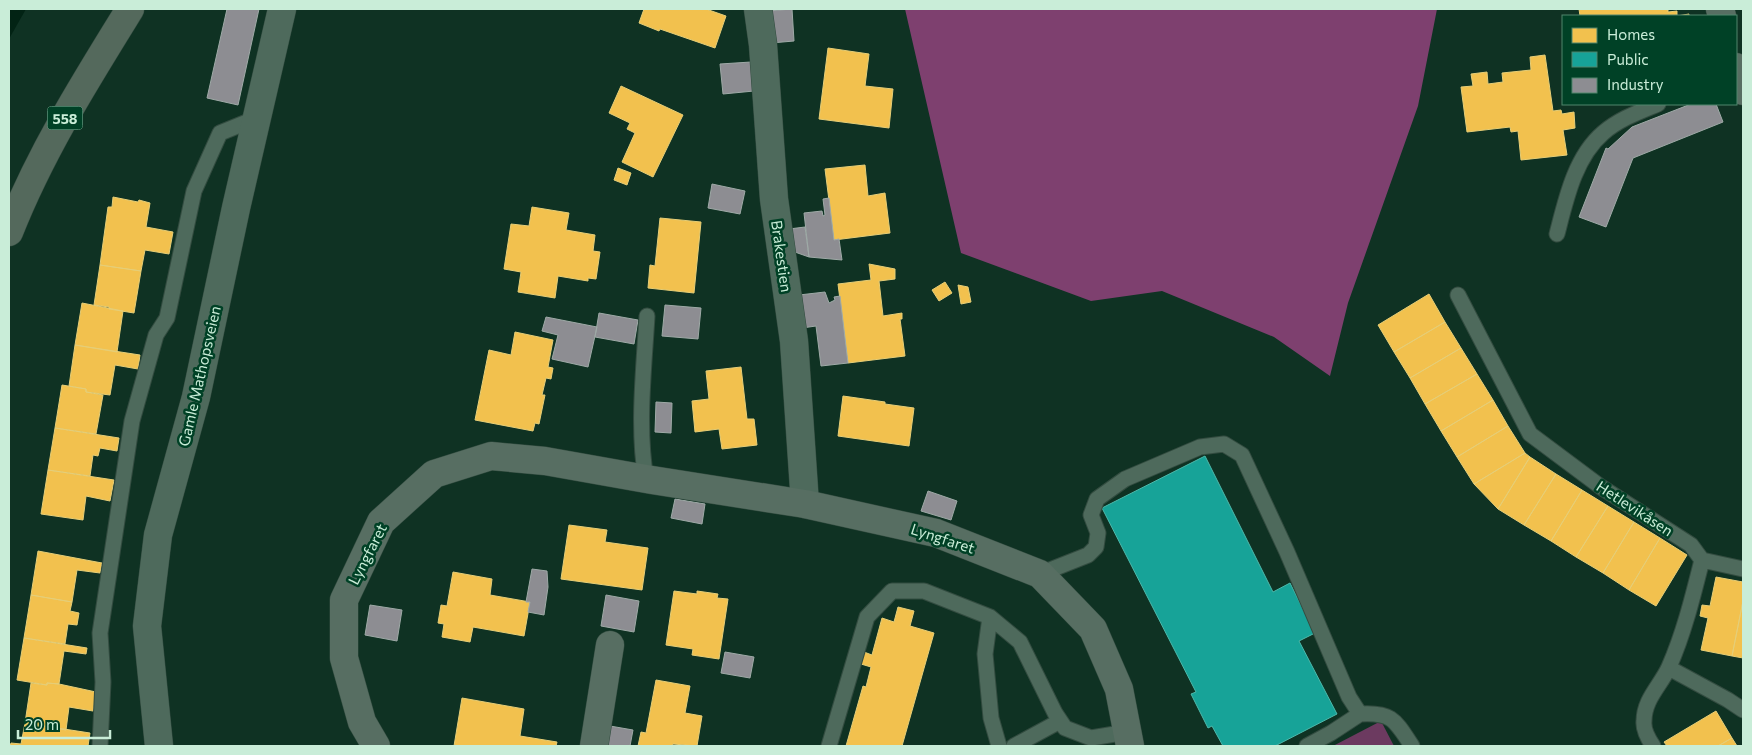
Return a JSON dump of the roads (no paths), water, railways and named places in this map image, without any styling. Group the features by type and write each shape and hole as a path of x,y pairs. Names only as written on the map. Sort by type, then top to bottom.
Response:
{"main road":[{"name":"558","path":"9,232 22,198 82,86 130,9"}],"street":[{"name":"Gamle Mathopsveien","path":"159,746 147,626 158,535 196,397 282,9"},
{"name":"Brakestien","path":"758,9 763,45 774,199 794,342 806,504"},
{"name":"Lyngfaret","path":"376,746 362,722 344,658 344,600 381,522 434,474 491,456 544,461 806,504 936,533 1040,574 1093,629 1119,689 1129,739"},
{"path":"594,746 610,645"}],"lane":[{"path":"1557,234 1578,167 1590,146 1603,132 1628,116 1656,105"},
{"path":"100,746 102,682 100,633 132,421 156,334 167,318 194,191 220,133 257,118"},
{"name":"Hetlevikåsen","path":"1458,295 1530,434 1601,487 1691,545 1702,560"},
{"path":"646,479 643,464 642,400 647,316"},
{"path":"1040,574 1088,555 1096,547 1098,533 1091,515 1097,499 1125,478 1200,446 1224,444 1242,454 1287,552 1349,697 1360,714"},
{"path":"1653,746 1643,723 1645,710 1649,698 1669,668 1689,611 1702,560 1743,569"},
{"path":"829,746 867,617 892,591 924,592 990,617 1020,642 1065,728 1091,738 1129,739"},
{"path":"990,617 985,654 991,718 999,746"},
{"path":"1669,668 1743,710"},
{"path":"1307,746 1360,714 1377,713 1388,716 1396,723 1412,746"},
{"path":"1014,746 1060,720"}]}
